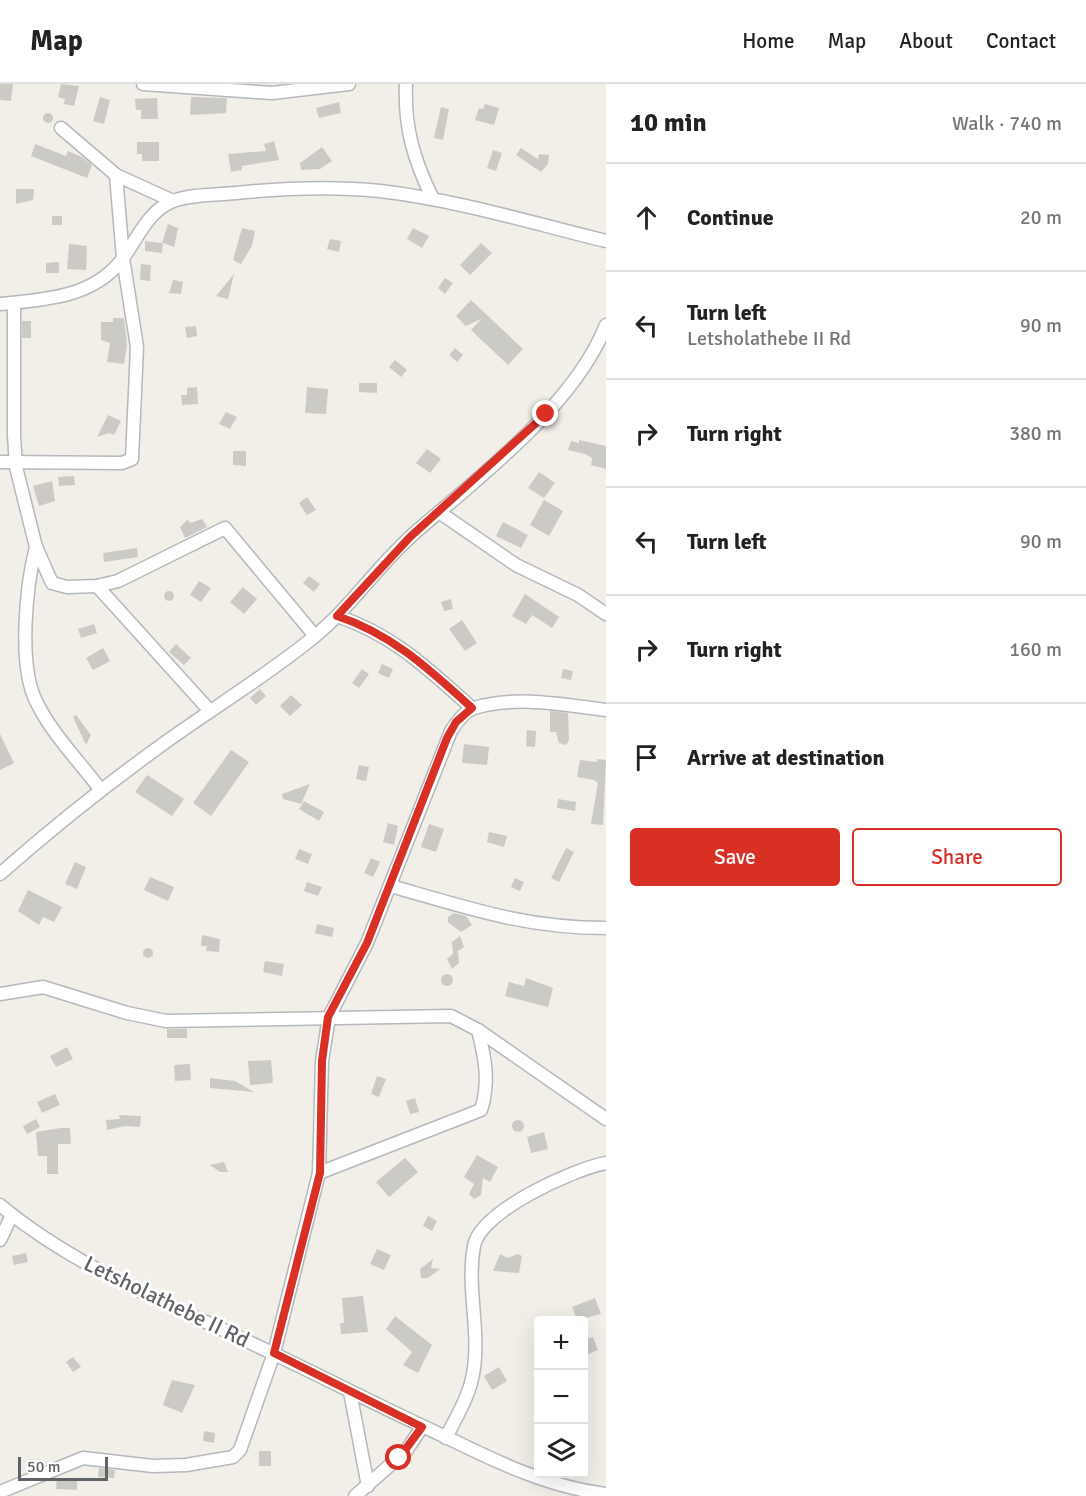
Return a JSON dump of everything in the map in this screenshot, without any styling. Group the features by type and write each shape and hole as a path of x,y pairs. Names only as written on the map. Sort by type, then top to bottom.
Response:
{"street":[{"path":"143,84 262,93 349,84"},
{"path":"406,84 406,129 414,156 433,199"},
{"path":"61,128 116,175 173,201"},
{"path":"0,462 122,463 132,459 137,347 123,258 116,175"},
{"path":"0,304 80,291 102,279 123,258 140,229 156,213 173,201 279,188 315,187 380,191 433,199 606,242"},
{"path":"14,303 16,463 36,548 52,584 67,587 97,586 138,573 225,528 315,636"},
{"path":"0,874 100,789 315,636 337,616 396,551 546,414 582,371 599,344 606,325"},
{"path":"439,512 516,565 578,596 606,614"},
{"path":"36,548 28,585 26,612 31,690 41,711 100,789"},
{"path":"97,586 210,711"},
{"path":"337,616 379,632 400,646 472,708"},
{"path":"0,1492 83,1458 153,1467 186,1466 233,1457 240,1450 253,1420 274,1353 320,1173 322,1061 328,1017 367,943 447,738 456,722 472,708 550,703 606,710"},
{"path":"391,886 505,919 539,925 606,928"},
{"path":"0,994 43,987 127,1013 166,1021 451,1016 478,1030 606,1119"},
{"path":"320,1173 481,1110 487,1082 478,1030"},
{"path":"446,1438 467,1395 473,1374 475,1350 472,1302 474,1245 481,1229 540,1187 606,1162"},
{"name":"Letsholathebe II Rd","path":"0,1205 12,1215 102,1270 422,1427 534,1477 582,1491 606,1494"},
{"path":"0,1240 12,1215"},
{"path":"350,1392 368,1486"},
{"path":"355,1496 406,1451 422,1427"}],"building":[{"path":"0,84 13,84 11,101 0,100"},
{"path":"61,84 79,86 74,106 64,104 65,99 58,97"},
{"path":"100,97 110,100 104,124 93,121"},
{"path":"191,97 227,98 226,113 190,115"},
{"path":"157,98 158,119 141,119 141,110 136,110 135,99"},
{"path":"339,102 341,113 319,118 316,108"},
{"path":"485,104 499,108 494,125 475,120 479,108 483,109"},
{"path":"441,107 449,109 443,140 434,138"},
{"path":"48,113 53,118 48,123 43,118"},
{"path":"274,141 279,160 242,166 242,170 231,172 228,154 266,151 264,144"},
{"path":"137,142 159,142 159,161 142,161 142,154 137,154"},
{"path":"35,144 66,156 68,151 82,157 92,165 87,178 31,156"},
{"path":"322,147 332,161 320,169 301,170 300,163"},
{"path":"521,148 538,159 539,154 549,155 548,164 541,172 516,155"},
{"path":"493,150 502,153 496,171 487,168"},
{"path":"16,189 34,189 33,200 16,204"},
{"path":"52,216 62,216 62,225 52,225"},
{"path":"168,224 178,228 174,247 163,243 162,253 145,251 145,241 162,243"},
{"path":"242,228 255,231 252,246 241,264 233,260"},
{"path":"413,228 429,236 422,248 407,239"},
{"path":"330,239 341,241 339,252 327,249"},
{"path":"481,243 492,253 470,275 460,265"},
{"path":"69,244 87,246 86,270 67,269"},
{"path":"59,262 59,273 46,273 46,263"},
{"path":"141,264 151,265 150,281 140,280"},
{"path":"234,274 228,299 216,296"},
{"path":"445,278 453,283 445,294 438,288"},
{"path":"173,280 183,282 181,294 169,293"},
{"path":"471,300 523,349 508,365 471,330 481,319 466,326 456,316"},
{"path":"113,318 124,318 127,345 124,364 107,362 110,343 101,340 101,322 113,322"},
{"path":"22,321 31,321 31,338 22,338"},
{"path":"196,326 197,336 187,338 185,327"},
{"path":"455,348 463,355 457,362 449,355"},
{"path":"395,360 407,370 401,377 389,367"},
{"path":"359,383 377,383 377,393 359,392"},
{"path":"197,387 198,404 182,405 181,395 187,395 187,388"},
{"path":"307,387 328,389 326,414 305,413"},
{"path":"226,412 237,417 230,429 219,424"},
{"path":"108,415 121,421 114,435 109,433 97,437"},
{"path":"579,440 606,446 606,469 591,465 592,458 585,454 568,450 571,441 579,443"},
{"path":"427,449 441,459 430,473 416,463"},
{"path":"233,451 246,451 246,466 233,465"},
{"path":"539,472 555,483 544,498 528,488"},
{"path":"74,476 75,485 59,486 58,477"},
{"path":"52,481 55,501 39,506 33,486"},
{"path":"307,497 316,510 307,515 299,503"},
{"path":"544,500 563,511 549,536 530,525"},
{"path":"202,519 207,527 185,538 180,527 187,520 191,523"},
{"path":"503,522 528,535 521,548 496,536"},
{"path":"137,548 138,557 104,562 103,553"},
{"path":"309,576 320,584 314,592 303,583"},
{"path":"199,581 211,588 201,602 190,595"},
{"path":"243,587 257,599 244,614 230,602"},
{"path":"169,591 174,596 169,601 164,596"},
{"path":"525,594 559,617 552,628 532,615 526,624 512,616"},
{"path":"451,599 453,609 444,611 441,602"},
{"path":"462,620 477,643 465,651 449,629"},
{"path":"94,624 97,633 81,638 78,629"},
{"path":"176,644 191,658 184,665 169,652"},
{"path":"103,648 110,661 93,670 86,658"},
{"path":"382,664 393,669 389,678 378,673"},
{"path":"362,669 369,674 359,688 352,683"},
{"path":"563,669 573,671 571,680 561,678"},
{"path":"260,689 266,696 256,705 250,698"},
{"path":"291,695 302,705 290,716 280,706"},
{"path":"550,711 568,713 569,740 566,745 559,743 556,732 550,732"},
{"path":"76,715 91,735 86,745 73,717"},
{"path":"527,730 536,731 535,747 526,746"},
{"path":"0,734 14,763 0,770"},
{"path":"464,744 489,747 487,765 462,763"},
{"path":"231,750 249,762 211,816 193,803"},
{"path":"597,759 606,760 603,825 591,824 598,783 577,777 580,760 597,762"},
{"path":"359,765 369,767 366,781 356,779"},
{"path":"147,775 184,799 172,816 135,792"},
{"path":"310,784 301,804 283,799 282,794"},
{"path":"558,799 576,802 575,811 557,808"},
{"path":"304,801 324,812 319,821 299,809"},
{"path":"388,823 398,826 394,845 383,842"},
{"path":"429,824 444,829 436,852 421,847"},
{"path":"489,832 507,836 504,847 487,842"},
{"path":"566,848 574,852 559,882 551,878"},
{"path":"299,849 312,854 308,864 295,859"},
{"path":"371,858 380,862 373,877 364,873"},
{"path":"75,862 86,867 77,889 65,884"},
{"path":"150,877 174,887 168,901 144,890"},
{"path":"515,878 524,882 520,891 511,887"},
{"path":"307,882 322,887 318,896 304,891"},
{"path":"28,890 62,907 54,922 43,917 39,925 18,911"},
{"path":"454,913 466,916 472,925 461,932 448,922 448,917"},
{"path":"317,924 334,928 332,937 315,933"},
{"path":"202,935 220,939 219,952 206,951 207,946 201,946"},
{"path":"460,936 464,947 455,953 458,952 459,963 452,969 447,959 453,954 452,942"},
{"path":"148,948 153,953 148,958 143,953"},
{"path":"265,961 284,964 282,976 263,972"},
{"path":"449,974 453,980 449,986 445,986 441,978"},
{"path":"526,978 553,988 548,1007 505,996 509,982 524,986"},
{"path":"167,1029 187,1029 187,1038 167,1038"},
{"path":"67,1047 73,1059 56,1067 50,1056"},
{"path":"271,1060 273,1083 250,1085 248,1061"},
{"path":"190,1064 191,1080 175,1081 174,1065"},
{"path":"377,1076 386,1079 379,1097 371,1094"},
{"path":"210,1078 235,1081 254,1092 210,1088"},
{"path":"55,1094 60,1105 42,1113 37,1102"},
{"path":"415,1098 419,1112 410,1114 406,1101"},
{"path":"119,1115 141,1116 140,1127 125,1126 107,1130 106,1120 120,1119"},
{"path":"36,1119 40,1127 27,1134 23,1126"},
{"path":"520,1120 524,1126 520,1132 516,1132 512,1124"},
{"path":"70,1128 71,1144 58,1144 58,1174 47,1174 47,1156 38,1156 36,1132"},
{"path":"544,1132 548,1149 531,1153 527,1137"},
{"path":"477,1155 498,1167 490,1182 483,1178 481,1195 474,1199 469,1194 474,1184 464,1177"},
{"path":"405,1158 418,1172 389,1197 376,1182"},
{"path":"224,1162 228,1172 220,1172 210,1165"},
{"path":"428,1216 437,1221 432,1231 423,1226"},
{"path":"377,1249 391,1255 384,1270 370,1264"},
{"path":"26,1253 28,1262 14,1265 12,1256"},
{"path":"500,1254 507,1258 518,1254 522,1256 519,1273 493,1271"},
{"path":"433,1259 431,1268 440,1269 428,1278 421,1278 420,1269"},
{"path":"363,1296 368,1332 341,1334 340,1323 344,1323 342,1298"},
{"path":"595,1298 601,1314 588,1317 575,1316 572,1307"},
{"path":"395,1316 432,1345 418,1373 403,1365 412,1352 386,1329"},
{"path":"593,1337 598,1350 588,1354 588,1339"},
{"path":"73,1357 81,1367 73,1372 66,1362"},
{"path":"499,1367 507,1381 492,1390 484,1376"},
{"path":"172,1380 195,1385 182,1413 163,1405"},
{"path":"204,1431 215,1433 214,1443 203,1441"},
{"path":"259,1451 271,1451 271,1466 259,1466"},
{"path":"99,1468 115,1470 114,1478 98,1477"},
{"path":"57,1478 77,1479 77,1490 56,1489"}],"route":[{"path":"399,1458 422,1427 274,1353 320,1173 322,1061 328,1017 367,943 447,738 456,722 472,708 416,657 400,646 379,632 337,616 410,537 546,414"}]}
